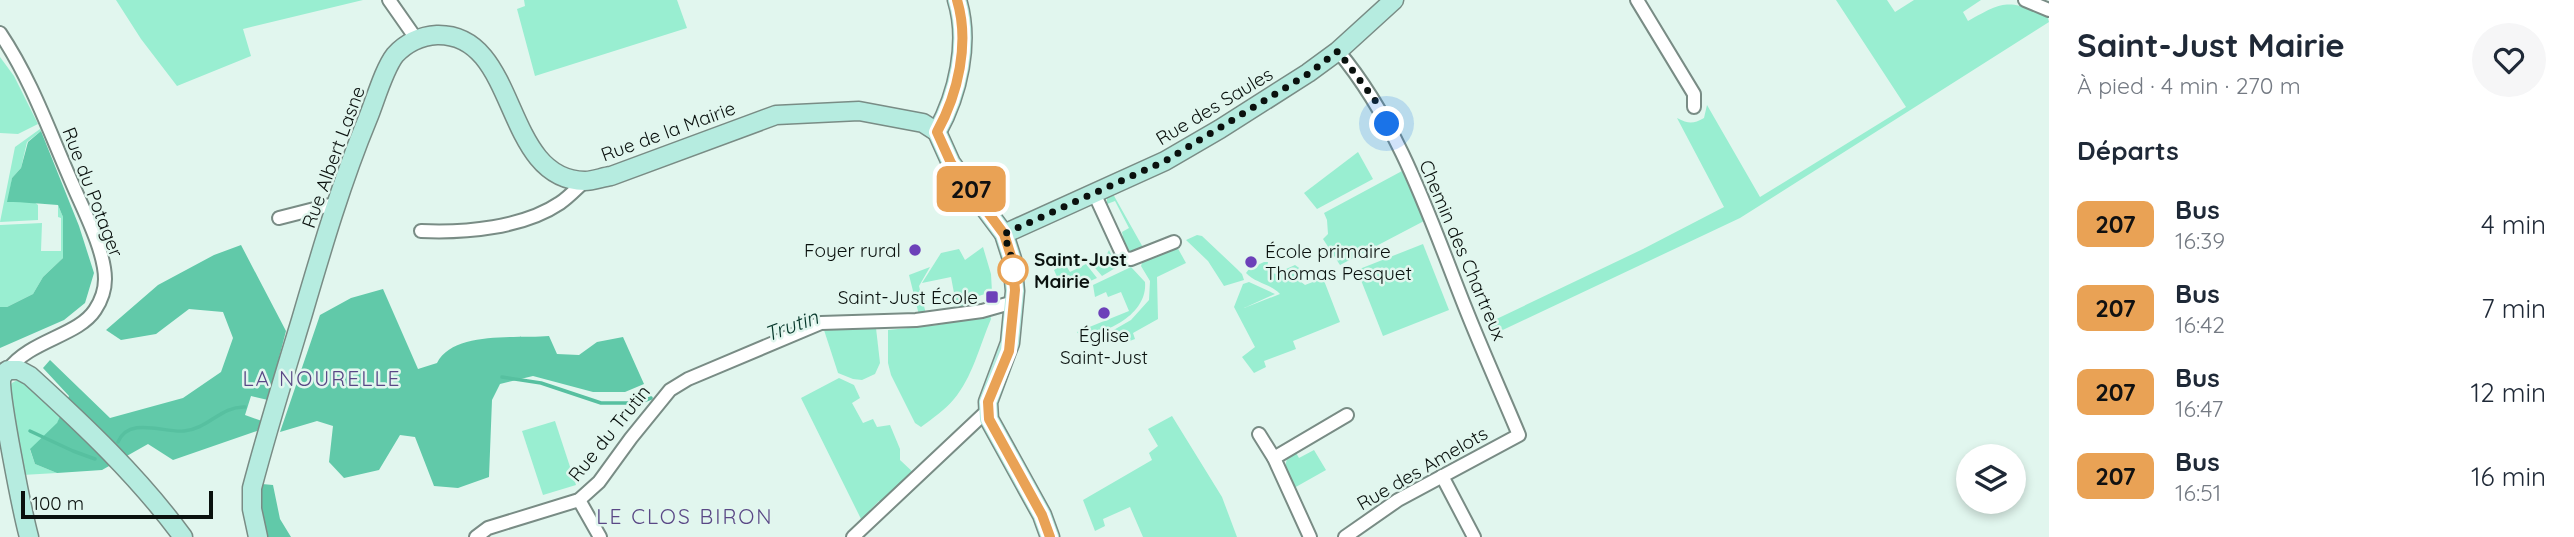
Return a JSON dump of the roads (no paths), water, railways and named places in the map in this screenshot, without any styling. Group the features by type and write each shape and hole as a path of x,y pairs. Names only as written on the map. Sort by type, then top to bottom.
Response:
{"street":[{"path":"389,0 417,40 428,36 450,35 469,42 486,58 529,145 545,165 562,176 585,181"},
{"path":"957,0 963,40 960,68 946,117 937,132 951,163 1004,234 1012,259 1014,302 1009,351 988,402 989,419 1042,515 1050,537"},
{"name":"Rue des Saules","path":"1004,234 1165,161 1187,148 1308,74 1338,51 1394,0"},
{"path":"1637,0 1694,94 1694,107"},
{"path":"2025,0 2049,10"},
{"name":"Rue du Potager","path":"0,33 38,99 99,252 105,279 102,298 93,313 82,322 17,358 4,369"},
{"name":"Rue Albert Lasne","path":"258,537 252,509 252,488 338,203 393,57 407,44 417,40"},
{"name":"Chemin des Chartreux","path":"1338,51 1377,103 1428,209 1465,307 1519,435"},
{"name":"Rue de la Mairie","path":"421,231 457,232 514,223 559,203 585,181 611,176 776,116 820,111 859,111 923,123 937,132"},
{"path":"1094,193 1125,258 1131,259 1174,242"},
{"path":"279,218 338,203"},
{"name":"Rue du Trutin","path":"476,537 488,528 579,500 599,482 670,390 688,379 821,323 916,320 982,311 1014,302"},
{"path":"29,537 0,407 0,383 4,369 19,370 30,376 94,435 152,496 183,537"},
{"path":"853,537 988,410"},
{"path":"1274,458 1347,415"},
{"path":"1259,434 1274,458 1310,537"},
{"name":"Rue des Amelots","path":"1345,537 1398,500 1519,435"},
{"path":"1442,476 1474,537"},
{"path":"579,500 600,537"}],"waterway":[{"name":"Trutin","path":"502,377 541,383 601,403 638,403 651,398"},
{"path":"118,442 123,434 130,430 148,428 184,431 200,426 229,410 245,407"},
{"path":"30,431 95,459"}],"place":[{"name":"Foyer rural","path":"915,250"},
{"name":"École primaire Thomas Pesquet","path":"1251,262"},
{"name":"Saint-Just Mairie","path":"1013,270"},
{"name":"Saint-Just École","path":"992,297"},
{"name":"Église Saint-Just","path":"1104,313"}],"district":[{"name":"LA NOURELLE","path":"322,378"},
{"name":"LE CLOS BIRON","path":"685,516"}]}
